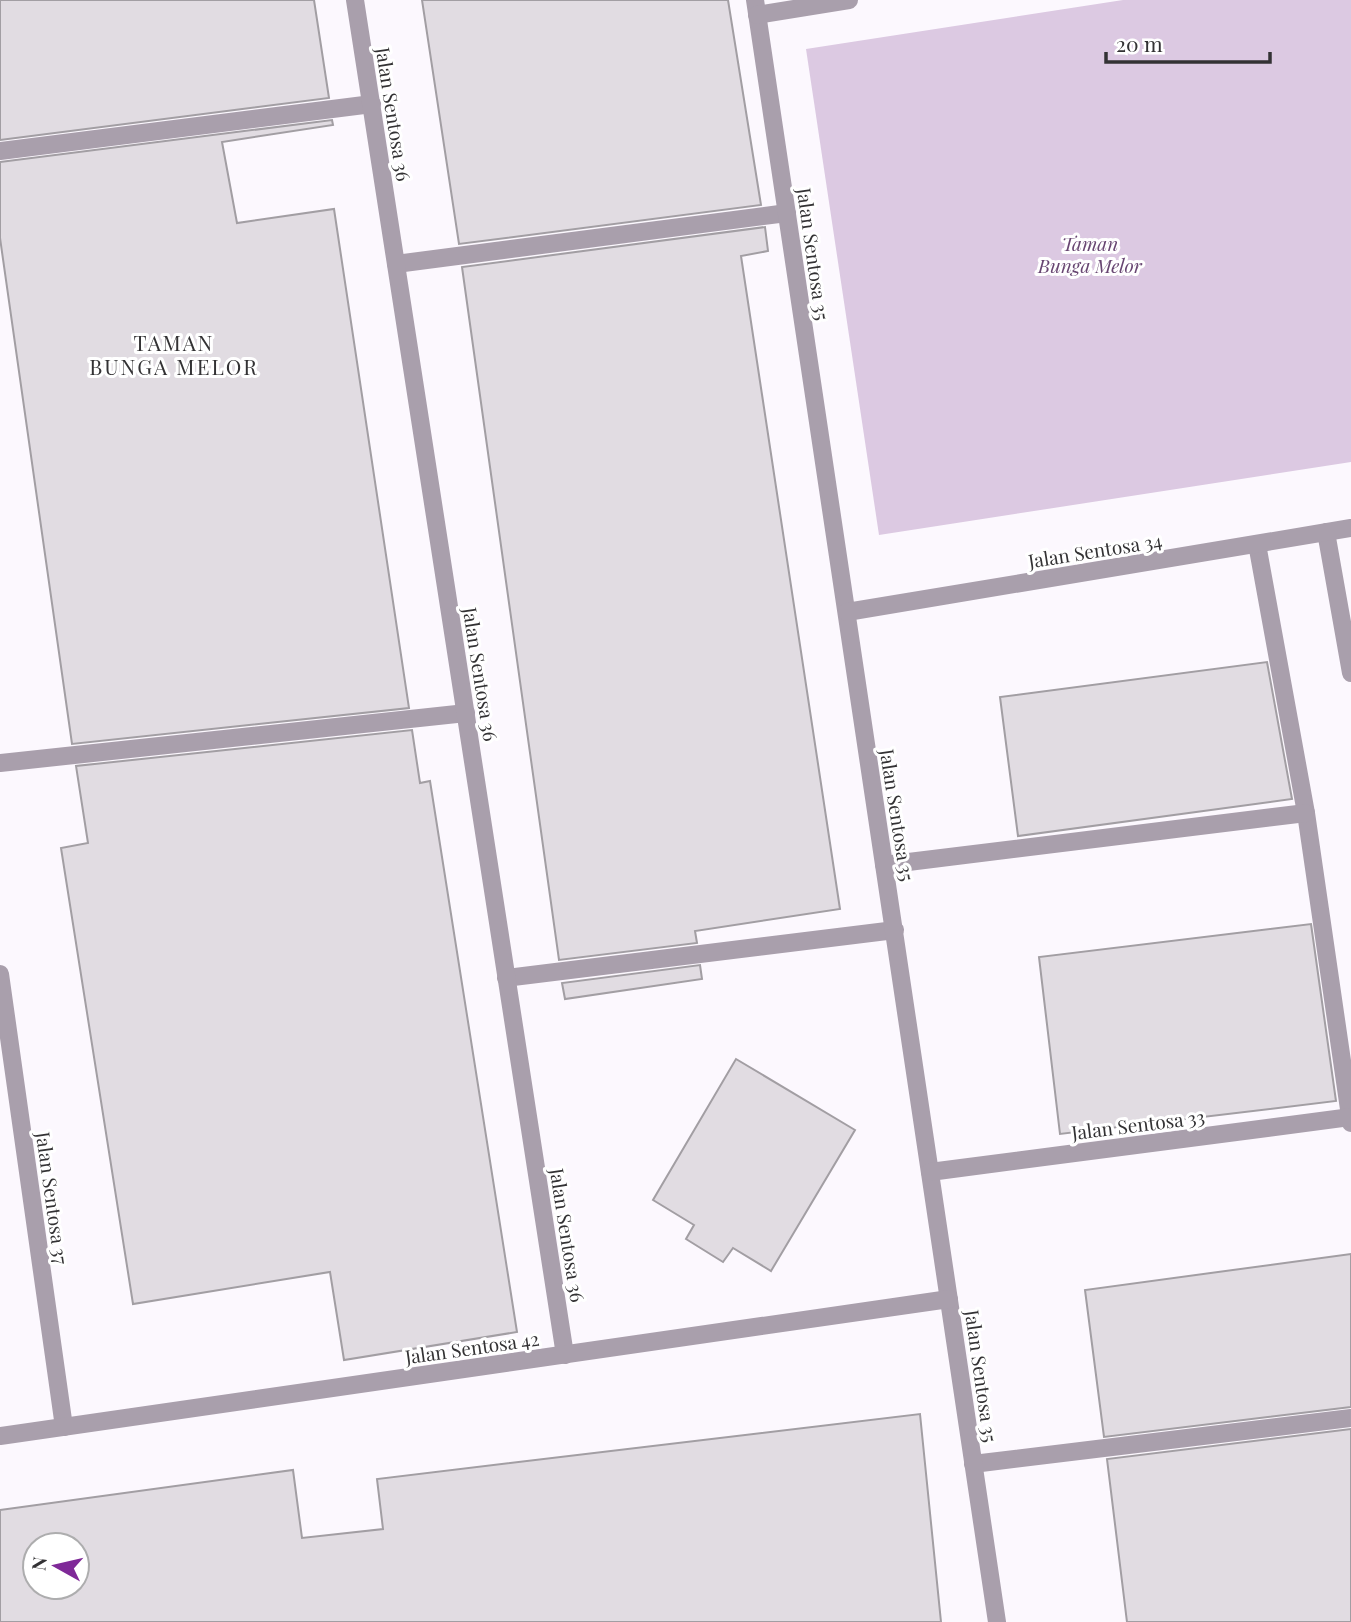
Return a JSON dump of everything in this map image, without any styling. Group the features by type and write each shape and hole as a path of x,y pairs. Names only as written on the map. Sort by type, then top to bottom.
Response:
{"street":[{"name":"Jalan Sentosa 36","path":"355,0 565,1355"},
{"name":"Jalan Sentosa 35","path":"849,0 756,7 997,1622"},
{"path":"0,151 372,104"},
{"path":"396,264 787,213"},
{"name":"Jalan Sentosa 34","path":"847,612 1351,528"},
{"path":"1326,532 1351,673"},
{"path":"1257,544 1306,813 1351,1123"},
{"path":"0,764 466,713"},
{"path":"884,865 1306,813"},
{"path":"506,978 895,930"},
{"name":"Jalan Sentosa 37","path":"0,974 64,1427"},
{"name":"Jalan Sentosa 33","path":"930,1172 1351,1117"},
{"name":"Jalan Sentosa 42","path":"0,1436 949,1299"},
{"path":"974,1464 1351,1418"}],"green space":[{"name":"Taman Bunga Melor","path":"1123,0 1351,0 1351,462 879,535 806,49"}],"building":[{"path":"0,0 314,0 329,98 0,140"},
{"path":"422,0 728,0 761,205 459,244"},
{"path":"332,120 333,125 222,142 237,223 334,209 409,708 72,744 0,238 0,162"},
{"path":"765,227 768,251 741,256 840,909 695,931 697,943 559,960 462,267"},
{"path":"1267,662 1292,799 1018,836 1000,697"},
{"path":"412,730 420,783 430,781 517,1332 344,1360 330,1272 133,1304 61,848 88,843 76,766"},
{"path":"1311,924 1336,1101 1060,1134 1039,957"},
{"path":"700,965 702,979 565,999 562,983"},
{"path":"736,1059 855,1130 771,1271 733,1248 723,1262 686,1239 694,1225 653,1200"},
{"path":"1351,1254 1351,1407 1104,1437 1085,1290"},
{"path":"920,1414 941,1622 0,1622 0,1510 293,1470 302,1538 383,1529 377,1479"},
{"path":"1351,1429 1351,1622 1127,1622 1107,1459"}],"district":[{"name":"TAMAN BUNGA MELOR","path":"174,354"}]}
